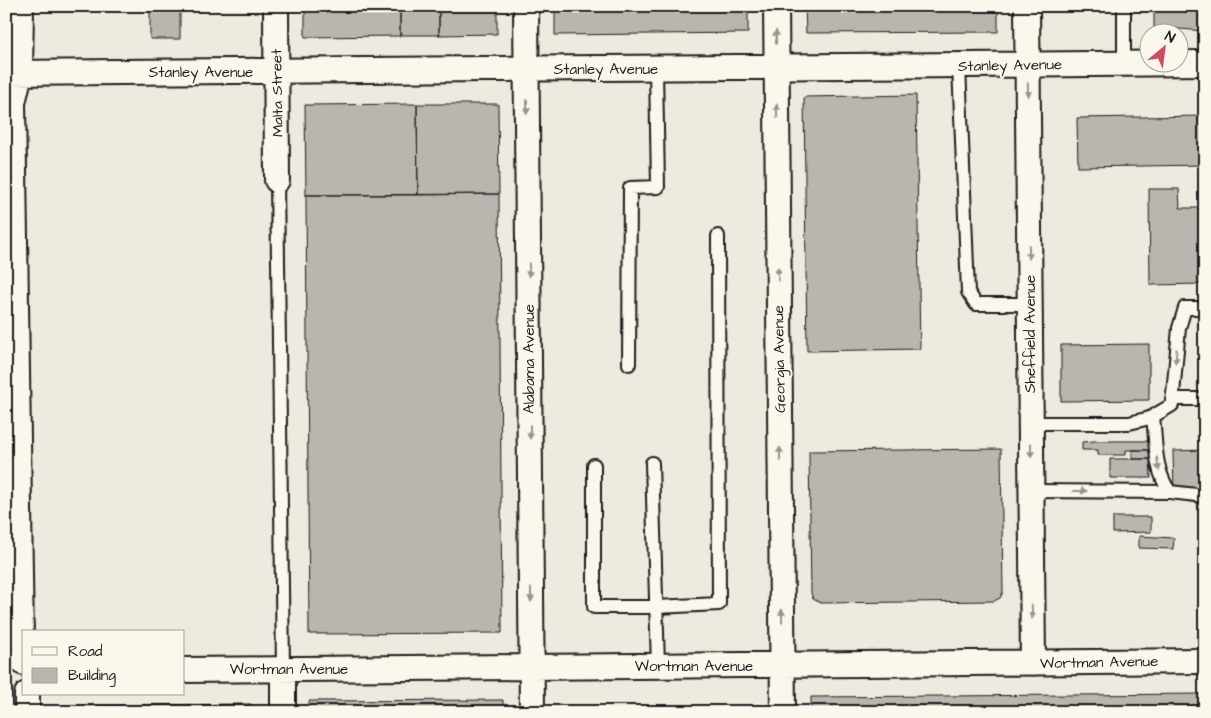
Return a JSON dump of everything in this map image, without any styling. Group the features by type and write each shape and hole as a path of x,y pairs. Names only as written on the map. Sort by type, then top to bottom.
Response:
{"street":[{"path":"21,6 13,73 13,103 22,648"},
{"name":"Malta Street","path":"276,6 277,180"},
{"name":"Alabama Avenue","path":"526,6 532,712"},
{"name":"Georgia Avenue","path":"776,6 783,712"},
{"name":"Sheffield Avenue","path":"1027,6 1033,662"},
{"name":"Stanley Avenue","path":"13,73 1205,63"},
{"name":"Wortman Avenue","path":"185,670 1205,661"},
{"path":"282,669 283,712"},
{"path":"27,696 27,712"}],"lane":[{"path":"1124,6 1124,63"},
{"path":"959,66 968,292 976,304 1030,304"},
{"path":"630,364 630,188 658,187 656,68"},
{"path":"277,180 282,669"},
{"path":"594,465 594,607 719,604 718,236"},
{"path":"1031,423 1129,423 1153,416 1172,405 1179,328 1185,308 1205,308"},
{"path":"1172,400 1205,398"},
{"path":"1153,416 1158,469 1170,492"},
{"path":"652,463 658,666"},
{"path":"1031,491 1170,492 1205,496"}],"building":[{"path":"150,6 180,6 180,39 150,39"},
{"path":"305,6 400,6 400,36 305,37"},
{"path":"400,6 439,6 439,35 400,35"},
{"path":"439,6 497,6 497,34 439,35"},
{"path":"555,6 748,6 748,33 555,35"},
{"path":"805,6 998,6 998,32 806,33"},
{"path":"1154,6 1205,6 1205,31 1188,30 1188,22 1154,22"},
{"path":"916,95 920,349 807,351 804,97"},
{"path":"417,104 498,104 499,194 418,195"},
{"path":"417,104 418,195 306,195 305,105"},
{"path":"1205,116 1205,165 1078,167 1077,118"},
{"path":"1149,189 1179,189 1180,208 1205,208 1205,284 1150,285"},
{"path":"499,194 502,633 309,634 306,195"},
{"path":"1149,344 1149,400 1061,401 1061,345"},
{"path":"1149,441 1149,450 1126,450 1126,455 1098,455 1098,450 1082,450 1082,442"},
{"path":"1001,449 1003,592 1000,598 994,601 821,603 813,599 811,593 809,451"},
{"path":"1132,450 1151,450 1150,459 1132,459"},
{"path":"1205,450 1205,491 1174,492 1173,451"},
{"path":"1110,459 1150,459 1151,478 1110,478"},
{"path":"1113,517 1151,517 1151,532 1113,533"},
{"path":"1139,536 1174,538 1173,549 1139,548"},
{"path":"1205,694 1205,712 811,712 811,697"},
{"path":"503,700 503,712 309,712 309,701"},
{"path":"251,704 252,712 79,712 79,706"}]}
